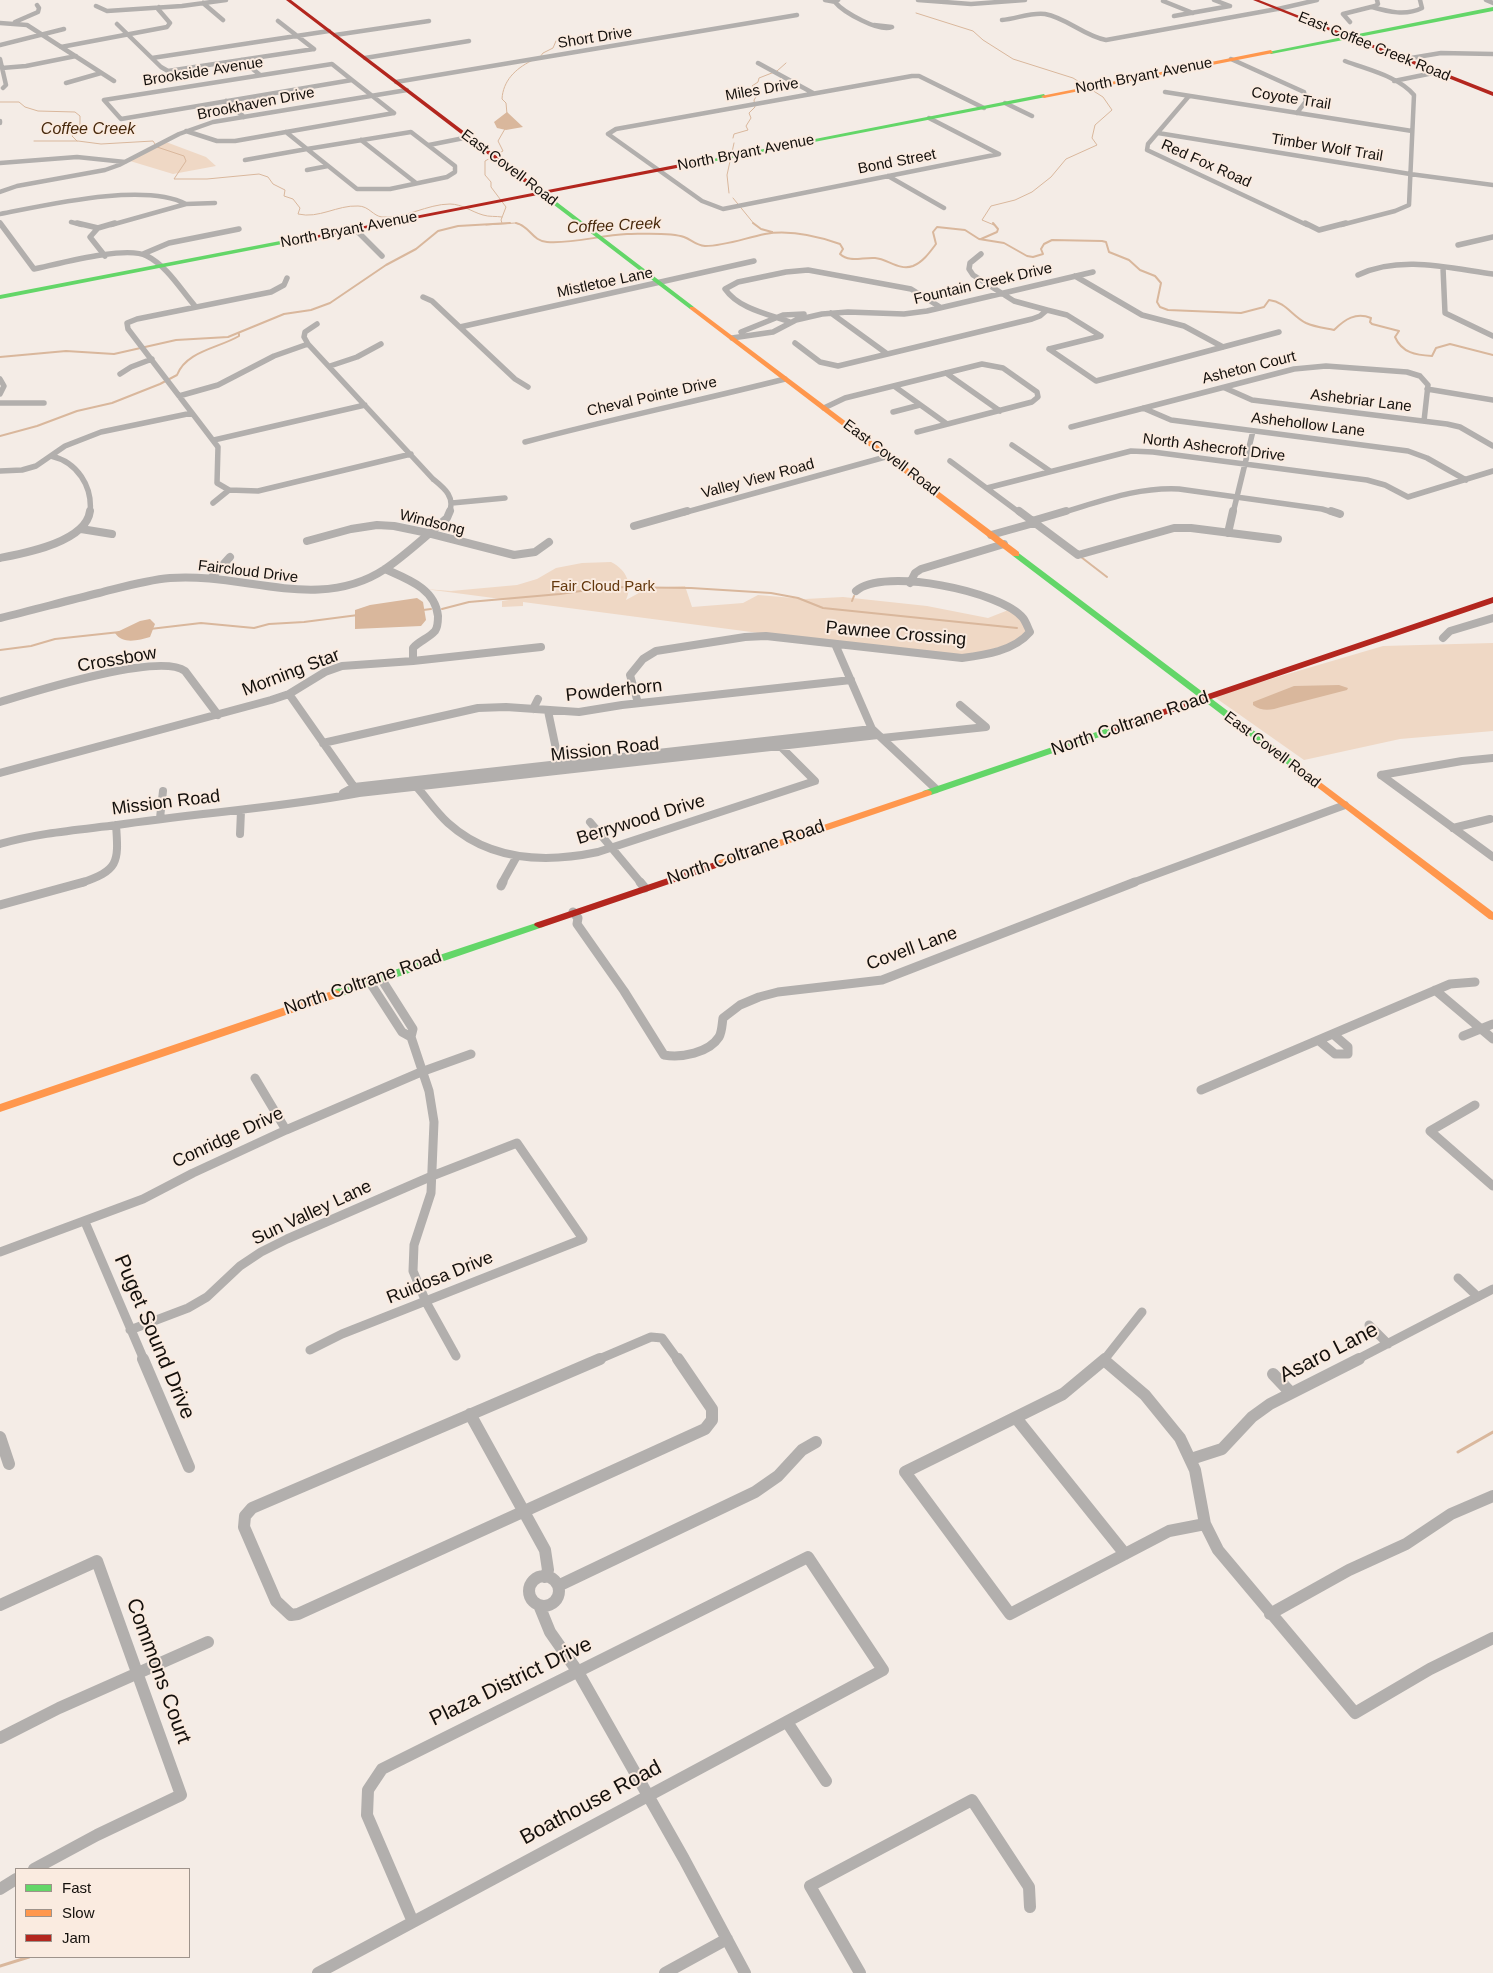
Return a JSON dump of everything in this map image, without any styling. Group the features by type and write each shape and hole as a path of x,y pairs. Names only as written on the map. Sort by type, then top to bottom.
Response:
{"street":[{"path":"96,6 107,11 203,4 226,0"},
{"name":"East Covell Road","path":"288,0 1493,917"},
{"path":"825,0 837,1 836,5 841,9 874,25"},
{"path":"918,0 985,5 1025,0"},
{"path":"1157,1 1164,0 1193,13"},
{"path":"1174,16 1230,6 1216,0"},
{"name":"East Coffee Creek Road","path":"1255,0 1493,94"},
{"path":"1276,8 1306,0"},
{"path":"1002,20 1016,20 1045,14 1106,40 1314,0"},
{"path":"1350,22 1343,14 1372,7 1378,4 1377,0"},
{"path":"1372,7 1392,13 1418,10 1422,6 1420,0"},
{"path":"1486,0 1493,3"},
{"path":"203,4 224,20"},
{"path":"12,23 38,12 39,8 37,5"},
{"path":"61,47 170,25 160,13 159,7"},
{"name":"North Bryant Avenue","path":"0,297 1493,9"},
{"name":"Short Drive","path":"396,82 797,15"},
{"path":"278,21 314,49"},
{"path":"152,58 298,36 429,21"},
{"path":"0,23 27,25 114,81"},
{"path":"116,24 161,67 168,71 314,49"},
{"path":"0,45 64,29"},
{"path":"244,36 251,43"},
{"path":"365,58 469,41"},
{"path":"198,46 202,50"},
{"path":"1405,59 1441,53 1493,54"},
{"path":"2,68 26,66 76,56"},
{"path":"0,59 6,85 3,88"},
{"path":"1231,59 1304,92 1307,98 1306,103 1297,113"},
{"path":"242,60 260,75"},
{"path":"1346,61 1394,81 1406,87 1414,95 1410,174"},
{"path":"758,63 813,93"},
{"name":"Brookside Avenue","path":"226,101 121,119 104,100 332,64 353,80"},
{"path":"1394,81 1438,72"},
{"path":"66,83 100,73"},
{"name":"Miles Drive","path":"659,170 608,134 610,132 902,77 919,76 984,108"},
{"path":"186,131 222,141 394,113 353,80 226,101"},
{"name":"Brookhaven Drive","path":"0,192 17,186 105,170 186,131 213,122 407,90"},
{"name":"Coyote Trail","path":"1165,92 1412,130"},
{"name":"Red Fox Road","path":"1189,96 1148,144 1147,150 1319,230 1396,211 1409,205 1410,174"},
{"path":"226,101 244,117"},
{"path":"1006,103 1032,116"},
{"name":"Bond Street","path":"659,170 702,201 712,206 723,208 999,154 929,118"},
{"path":"245,160 308,149 407,132 413,133 455,166 455,172 447,177 390,189 357,189 308,149 286,132"},
{"name":"Timber Wolf Trail","path":"1158,133 1410,174 1493,184"},
{"path":"429,145 469,137"},
{"path":"361,140 416,184"},
{"path":"0,163 77,157 125,162"},
{"path":"307,170 328,166"},
{"path":"888,176 944,208"},
{"path":"0,214 91,199 140,194 172,196 181,199 186,204"},
{"path":"71,222 98,228 186,204 215,203"},
{"path":"0,223 34,269 130,252 143,254 169,243 240,229"},
{"path":"98,228 90,237 105,256"},
{"path":"356,229 382,256"},
{"path":"1458,245 1493,237"},
{"path":"143,254 195,306"},
{"path":"981,254 971,261 969,271 1001,293 1014,301 1067,315 1101,336 1049,350 1096,381 1279,332"},
{"name":"Mistletoe Lane","path":"460,327 754,261"},
{"path":"1358,275 1388,264 1493,274"},
{"path":"1443,268 1445,313 1493,336"},
{"path":"790,322 748,306 728,294 726,289 738,282 786,272 808,270 911,289 940,308"},
{"name":"Fountain Creek Drive","path":"730,336 773,332 790,322 831,313 904,314 940,308 1093,272"},
{"path":"1076,276 1142,315 1184,326 1223,347"},
{"path":"287,278 284,285 271,292 195,306 136,319 127,323 128,329 178,396 214,440 219,453 217,483 229,490 258,491 411,454"},
{"path":"423,297 432,301 515,379 528,387"},
{"path":"795,344 822,364 832,366 1032,319 1040,316 1047,310"},
{"path":"831,313 835,318 886,353"},
{"name":"Fountain Creek Drive","path":"730,336 792,314 817,315"},
{"path":"317,324 305,332 304,337 308,344 433,479 447,490 452,503 505,498"},
{"path":"178,396 218,385 274,356 308,344"},
{"path":"330,366 356,358 381,344"},
{"path":"120,374 152,359"},
{"path":"824,408 845,398 982,364 1003,368 1037,392 1038,397 1032,402 917,432"},
{"name":"Asheton Court","path":"1071,427 1294,369 1321,366 1412,374 1426,381 1427,389"},
{"path":"946,373 1000,411"},
{"path":"0,379 4,386 0,394"},
{"name":"Cheval Pointe Drive","path":"525,442 603,421 678,406 785,379"},
{"path":"894,386 948,424"},
{"name":"Ashebriar Lane","path":"1225,388 1252,400 1424,420 1456,426 1493,446"},
{"path":"1424,420 1427,389 1493,400"},
{"path":"0,403 44,403"},
{"path":"214,440 365,405"},
{"path":"893,412 920,405"},
{"name":"Ashehollow Lane","path":"1143,408 1171,420 1408,451 1428,458 1466,480"},
{"path":"0,471 29,468 66,446 101,432 192,413"},
{"path":"1228,532 1253,431"},
{"path":"1012,444 1050,471"},
{"name":"North Ashecroft Drive","path":"987,488 1131,451 1367,480 1385,485 1408,497 1466,480"},
{"path":"0,558 42,549 66,539 81,529 89,520 93,510 91,496 85,482 73,464 68,460 50,456"},
{"name":"Valley View Road","path":"634,526 889,456"},
{"path":"950,461 1078,555 1174,528 1191,528 1278,539"},
{"path":"1466,480 1493,472"},
{"path":"989,533 1148,488 1179,489 1322,509 1340,514"},
{"path":"213,503 229,490"},
{"name":"Faircloud Drive","path":"0,618 139,583 175,578 211,578 310,591 345,586 385,569 446,518 452,503"},
{"name":"Windsong","path":"307,541 351,529 377,525 394,526 428,533 514,555 535,552 549,542"},
{"path":"81,529 112,534"},
{"path":"910,582 921,569 1004,544"},
{"path":"211,578 230,557"},
{"path":"385,569 425,589 434,599 438,614 437,626 430,635 412,648 413,661"},
{"name":"Pawnee Crossing","path":"638,703 630,675 641,660 655,651 755,636 962,658 1019,642 1026,638 1030,632 1025,620 1008,606 991,598 962,589 887,581 872,582 856,591"},
{"name":"North Coltrane Road","path":"0,1108 1493,600"},
{"path":"1443,638 1450,630 1493,618"},
{"path":"835,644 877,734 936,789"},
{"name":"Morning Star","path":"0,773 290,696 316,676 342,666 413,661 542,647"},
{"name":"Crossbow","path":"0,702 124,670 176,665 187,673 218,715"},
{"name":"Powderhorn","path":"323,743 468,710 497,707 579,712 638,703 851,680"},
{"path":"273,704 290,696 356,790"},
{"path":"533,709 538,700"},
{"name":"Mission Road","path":"0,844 27,836 116,826 160,818 241,811 316,801 356,790 778,743 986,727 960,704"},
{"path":"548,711 560,767"},
{"name":"Berrywood Drive","path":"414,784 458,832 482,847 518,856 568,858 612,848 815,782 778,743"},
{"path":"1493,758 1462,761 1381,775 1493,857"},
{"path":"160,818 164,791"},
{"name":"Covell Lane","path":"574,912 578,918 577,924 640,1015 664,1055 673,1058 695,1052 712,1043 719,1037 723,1018 739,1005 751,1000 791,989 814,986 850,986 882,980 1119,888 1345,805"},
{"path":"240,834 241,811"},
{"path":"1453,828 1490,819"},
{"path":"590,822 645,888"},
{"path":"0,905 90,880 110,870 116,862 116,826"},
{"path":"501,886 518,856"},
{"path":"375,979 406,1017 413,1029 411,1037 421,1072 429,1091 434,1122 431,1192 414,1245 415,1278 456,1356"},
{"path":"375,979 395,1021 402,1032 411,1037"},
{"path":"1201,1090 1450,984 1475,982"},
{"path":"1435,990 1493,1039"},
{"path":"395,1021 406,1017"},
{"path":"1463,1036 1493,1024"},
{"path":"1318,1040 1333,1054 1341,1056 1348,1054 1348,1047 1332,1034"},
{"name":"Conridge Drive","path":"0,1252 143,1199 193,1173 286,1130 421,1072 471,1054"},
{"path":"255,1078 286,1130"},
{"path":"1475,1105 1430,1131 1493,1186"},
{"name":"Sun Valley Lane","path":"130,1330 188,1308 207,1297 240,1266 261,1252 432,1176 517,1143 582,1239"},
{"name":"Puget Sound Drive","path":"85,1222 189,1467"},
{"name":"Ruidosa Drive","path":"310,1350 342,1334 582,1239"},
{"path":"1458,1278 1478,1297"},
{"name":"Asaro Lane","path":"1190,1459 1222,1448 1256,1413 1291,1393 1493,1288"},
{"path":"1142,1312 1104,1360 1063,1394 905,1472 1010,1614 1169,1531 1205,1524"},
{"path":"1369,1325 1388,1344"},
{"path":"651,1336 662,1338 712,1408 714,1416 711,1423 705,1429 524,1511 298,1614 291,1615 276,1601 244,1526 245,1516 252,1508 651,1336"},
{"path":"1104,1360 1138,1387 1175,1430 1184,1444 1195,1470 1207,1532 1230,1567 1354,1713 1430,1669 1464,1654 1493,1638"},
{"path":"1273,1374 1291,1393"},
{"path":"470,1414 544,1550 548,1570 545,1577"},
{"path":"1016,1418 1125,1554"},
{"path":"0,1437 10,1464"},
{"path":"560,1585 756,1492 778,1476 802,1450 816,1442"},
{"path":"1270,1614 1349,1570 1406,1544 1451,1514 1493,1496"},
{"name":"Boathouse Road","path":"318,1973 883,1670 808,1557"},
{"name":"Plaza District Drive","path":"413,1922 367,1815 365,1796 371,1781 382,1769 808,1557"},
{"name":"Commons Court","path":"0,1605 97,1561 181,1795 97,1835 36,1868"},
{"path":"545,1577 555,1579 560,1585 561,1592 557,1600 547,1606 539,1605 529,1598 528,1588 535,1580 545,1577"},
{"path":"539,1605 544,1623 556,1646 578,1672 648,1795 745,1973"},
{"path":"0,1738 137,1673 208,1642"},
{"path":"787,1722 826,1781"},
{"path":"860,1973 810,1886 972,1800 1029,1887 1030,1907"},
{"path":"0,1889 15,1880"},
{"path":"665,1973 726,1939"}],"green space":[{"path":"166,142 206,157 216,166 173,174 130,161"},
{"name":"Fair Cloud Park","path":"611,562 621,569 629,583 626,600 648,588 685,586 692,607 743,603 758,595 805,599 843,597 927,606 988,618 1011,609 1030,628 1023,640 962,658 934,656 523,602 523,606 502,607 502,601 509,600 425,589 451,591 517,585 537,579 556,568 582,563"},
{"path":"1493,643 1493,731 1400,739 1304,760 1213,696 1383,646"}],"shaded area":[{"path":"507,112 523,127 506,130 497,128 494,122"},
{"path":"417,598 423,602 426,620 421,626 355,629 355,610 370,605"},
{"path":"150,619 155,624 150,637 127,640 118,637 115,633 140,621"},
{"path":"1339,685 1348,688 1347,690 1274,709 1263,710 1253,705 1253,702 1294,686"}],"waterway":[{"path":"916,13 973,31 983,40 1013,59 1073,78 1103,97 1112,110 1095,125 1092,138 1097,145 1066,159 1051,177 1032,192 1015,200 991,206 982,220 994,225"},
{"path":"540,57 543,53 553,48 556,41"},
{"path":"507,114 506,103 502,99 507,81 515,72 531,61"},
{"path":"733,138 734,134 748,130 746,126 751,118 749,113 755,107 754,100 758,94 752,86 758,82 759,78 777,71 786,63"},
{"path":"0,102 19,102 25,107 38,111 75,112 80,116 80,124 72,136 77,141"},
{"path":"502,223 501,220 506,207 491,187 491,182 485,175 485,161 503,151 498,141 506,127"},
{"name":"Coffee Creek","path":"34,141 77,141"},
{"name":"Coffee Creek","path":"77,141 101,144 153,141 157,147 184,156 186,161 174,179 207,179 259,174 268,177 273,184 285,190 284,196 293,199 300,208 298,214 313,215 350,206 362,206 379,216 391,217 433,206 450,204 459,205 485,216 502,217"},
{"path":"729,193 727,175 734,143"},
{"path":"733,198 754,224"},
{"path":"0,357 66,351 114,354 176,340 228,337 284,314 311,310 330,303 386,265 416,249 438,231 458,226 510,223"},
{"path":"981,239 997,232 998,229 993,223"},
{"name":"Coffee Creek","path":"486,225 518,224"},
{"name":"Coffee Creek","path":"518,224 525,227 538,239 547,242 567,242 627,234 672,234 687,238 699,245 712,246 765,234 793,233 822,238 840,244 843,249 840,254 844,257 856,259 875,258 903,267 917,264 929,253 936,244 933,232 937,227 965,230 979,239 1004,243 1027,256 1033,257 1043,254 1041,249 1044,244 1052,240 1102,241 1106,242 1109,252 1129,260 1140,270 1155,276 1161,283 1157,302 1160,307 1168,310 1241,313 1264,307 1269,300 1280,303 1306,323 1334,330 1351,318 1366,316 1371,318 1370,322 1372,324 1399,331 1395,337 1401,347 1415,354 1432,356 1436,348 1450,344 1493,355"},
{"path":"754,224 761,229 772,232"},
{"path":"0,436 37,426 77,411 112,403 160,384 177,375 181,367 195,355 231,340 239,336 239,334"},
{"path":"1081,557 1107,577"},
{"path":"442,609 469,602 560,594 608,587 691,588 771,593 798,598 823,608 1017,628"},
{"path":"852,601 854,596"},
{"path":"423,610 431,609"},
{"path":"150,629 201,623 254,628 269,624 304,622 358,615"},
{"path":"0,650 31,646 55,639 120,632"},
{"path":"1458,1452 1493,1432"},
{"path":"0,1966 26,1958"}],"traffic: fast":[{"path":"1271,52 1493,9"},
{"path":"711,160 1044,96"},
{"path":"526,181 692,308"},
{"path":"0,297 306,238"},
{"path":"1016,554 1299,769"},
{"path":"927,793 1114,729"},
{"path":"335,994 539,925"}],"traffic: slow":[{"path":"1044,96 1271,52"},
{"path":"692,308 1016,554"},
{"path":"1299,769 1493,917"},
{"path":"718,864 927,793"},
{"path":"0,1108 335,994"}],"traffic: jam":[{"path":"288,0 526,181"},
{"path":"1255,0 1493,94"},
{"path":"306,238 711,160"},
{"path":"1114,729 1493,600"},
{"path":"539,925 718,864"}]}
